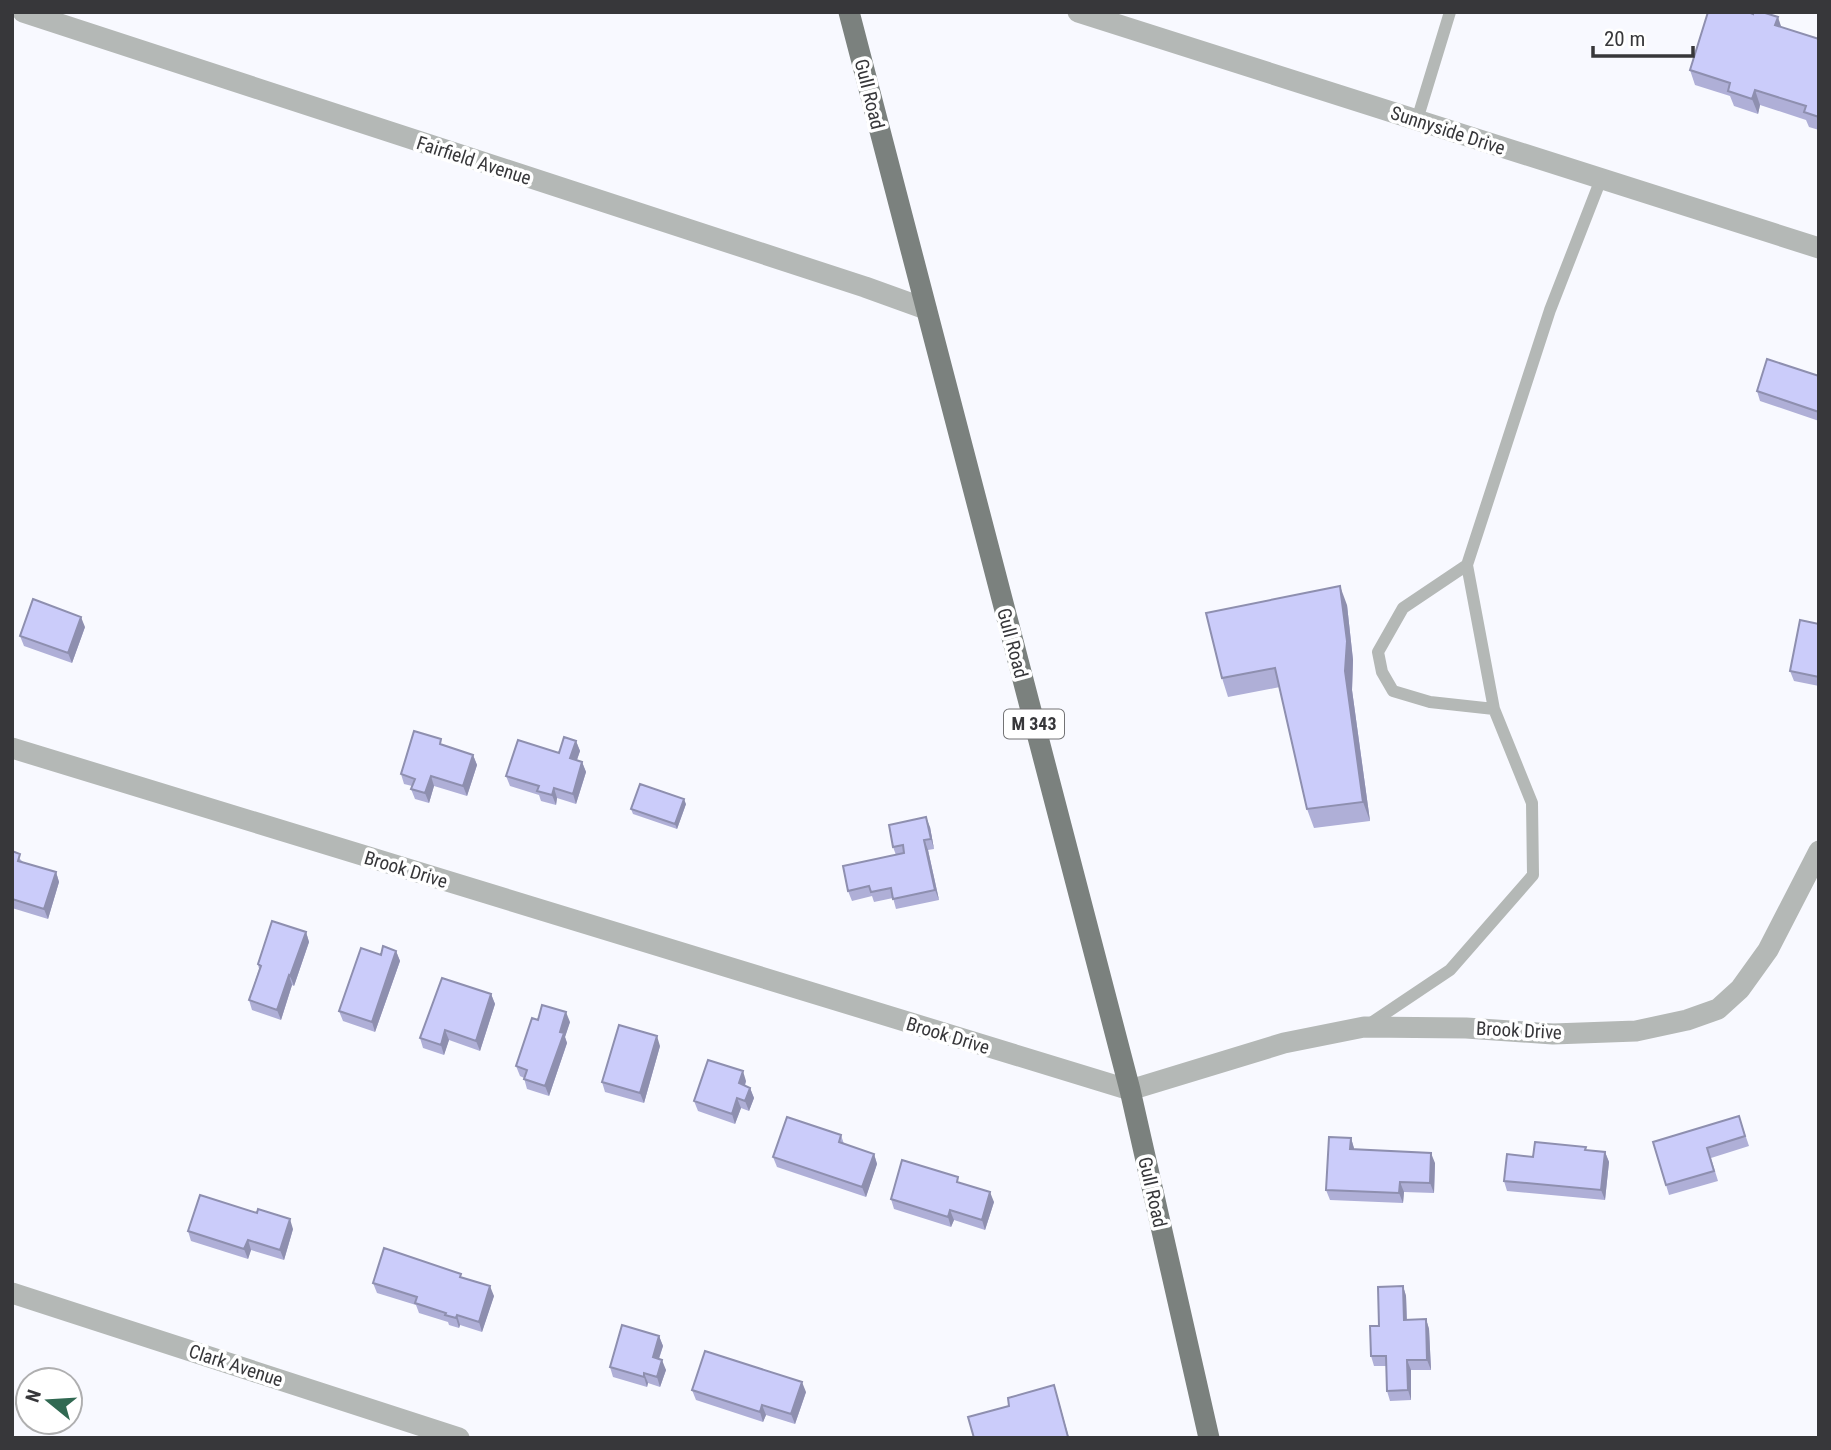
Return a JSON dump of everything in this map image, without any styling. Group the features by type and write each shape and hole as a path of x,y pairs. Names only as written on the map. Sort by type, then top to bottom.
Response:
{"main road":[{"name":"Gull Road","path":"849,12 1130,1090 1209,1438"}],"street":[{"name":"Fairfield Avenue","path":"23,12 926,309"},
{"name":"Sunnyside Drive","path":"1078,12 1819,248"},
{"name":"Brook Drive","path":"12,748 1130,1090 1284,1043 1364,1027 1466,1028 1553,1034 1636,1031 1687,1020 1718,1009 1740,989 1768,950 1819,851"},
{"name":"Clark Avenue","path":"12,1293 459,1438"}],"lane":[{"path":"1417,120 1450,12"},
{"path":"1364,1027 1450,970 1533,875 1532,803 1494,709 1467,565 1550,310 1601,179"},
{"path":"1467,565 1403,608 1378,652 1382,672 1393,691 1430,702 1494,709"}],"building":[{"path":"1708,12 1762,12 1778,17 1775,25 1819,39 1819,117 1804,112 1806,106 1755,90 1752,99 1728,91 1730,83 1690,70"},
{"path":"1767,359 1819,376 1819,412 1757,391"},
{"path":"1340,586 1347,641 1345,671 1363,802 1307,809 1275,668 1222,678 1206,613"},
{"path":"33,599 81,617 68,653 20,636"},
{"path":"1800,620 1819,624 1819,677 1790,671"},
{"path":"414,731 441,739 440,744 473,755 463,786 431,776 425,793 411,789 415,779 401,774"},
{"path":"564,737 576,741 570,758 582,762 573,794 554,788 552,795 537,791 539,786 506,776 518,740 559,753"},
{"path":"640,784 684,799 675,824 631,809"},
{"path":"926,817 931,839 924,840 935,890 893,899 891,888 871,892 869,886 848,891 843,866 904,853 903,845 893,847 889,825"},
{"path":"12,851 20,854 18,861 56,872 44,909 12,899"},
{"path":"272,921 306,932 277,1010 249,1000"},
{"path":"383,946 396,951 372,1022 339,1011 361,948 381,955"},
{"path":"442,978 491,994 476,1041 445,1030 441,1045 420,1038"},
{"path":"542,1005 566,1012 560,1032 564,1033 545,1086 524,1079 527,1070 516,1066 532,1018 538,1020"},
{"path":"619,1025 657,1036 640,1093 602,1082"},
{"path":"708,1060 743,1071 739,1083 750,1088 745,1101 737,1098 732,1114 694,1101"},
{"path":"1739,1116 1745,1136 1707,1148 1714,1171 1666,1185 1653,1142"},
{"path":"787,1117 841,1135 839,1142 874,1154 862,1187 773,1157"},
{"path":"1329,1137 1351,1138 1350,1149 1431,1153 1430,1183 1400,1182 1399,1193 1326,1190"},
{"path":"1535,1142 1586,1147 1585,1150 1605,1152 1601,1190 1504,1181 1507,1154 1533,1157"},
{"path":"902,1160 958,1177 957,1182 990,1192 982,1220 950,1210 948,1217 891,1199"},
{"path":"200,1195 257,1213 258,1209 290,1219 280,1250 248,1240 244,1249 188,1231"},
{"path":"384,1248 490,1286 479,1322 457,1315 456,1318 445,1315 446,1313 415,1303 417,1297 373,1283"},
{"path":"1403,1286 1404,1320 1426,1319 1427,1360 1407,1360 1408,1390 1387,1391 1386,1356 1371,1356 1370,1326 1379,1326 1378,1287"},
{"path":"622,1325 659,1336 653,1357 662,1360 657,1377 644,1373 644,1377 610,1367"},
{"path":"705,1351 802,1382 791,1414 762,1405 760,1412 692,1390"},
{"path":"1054,1385 1068,1437 974,1438 968,1417 1009,1406 1008,1398"}]}
